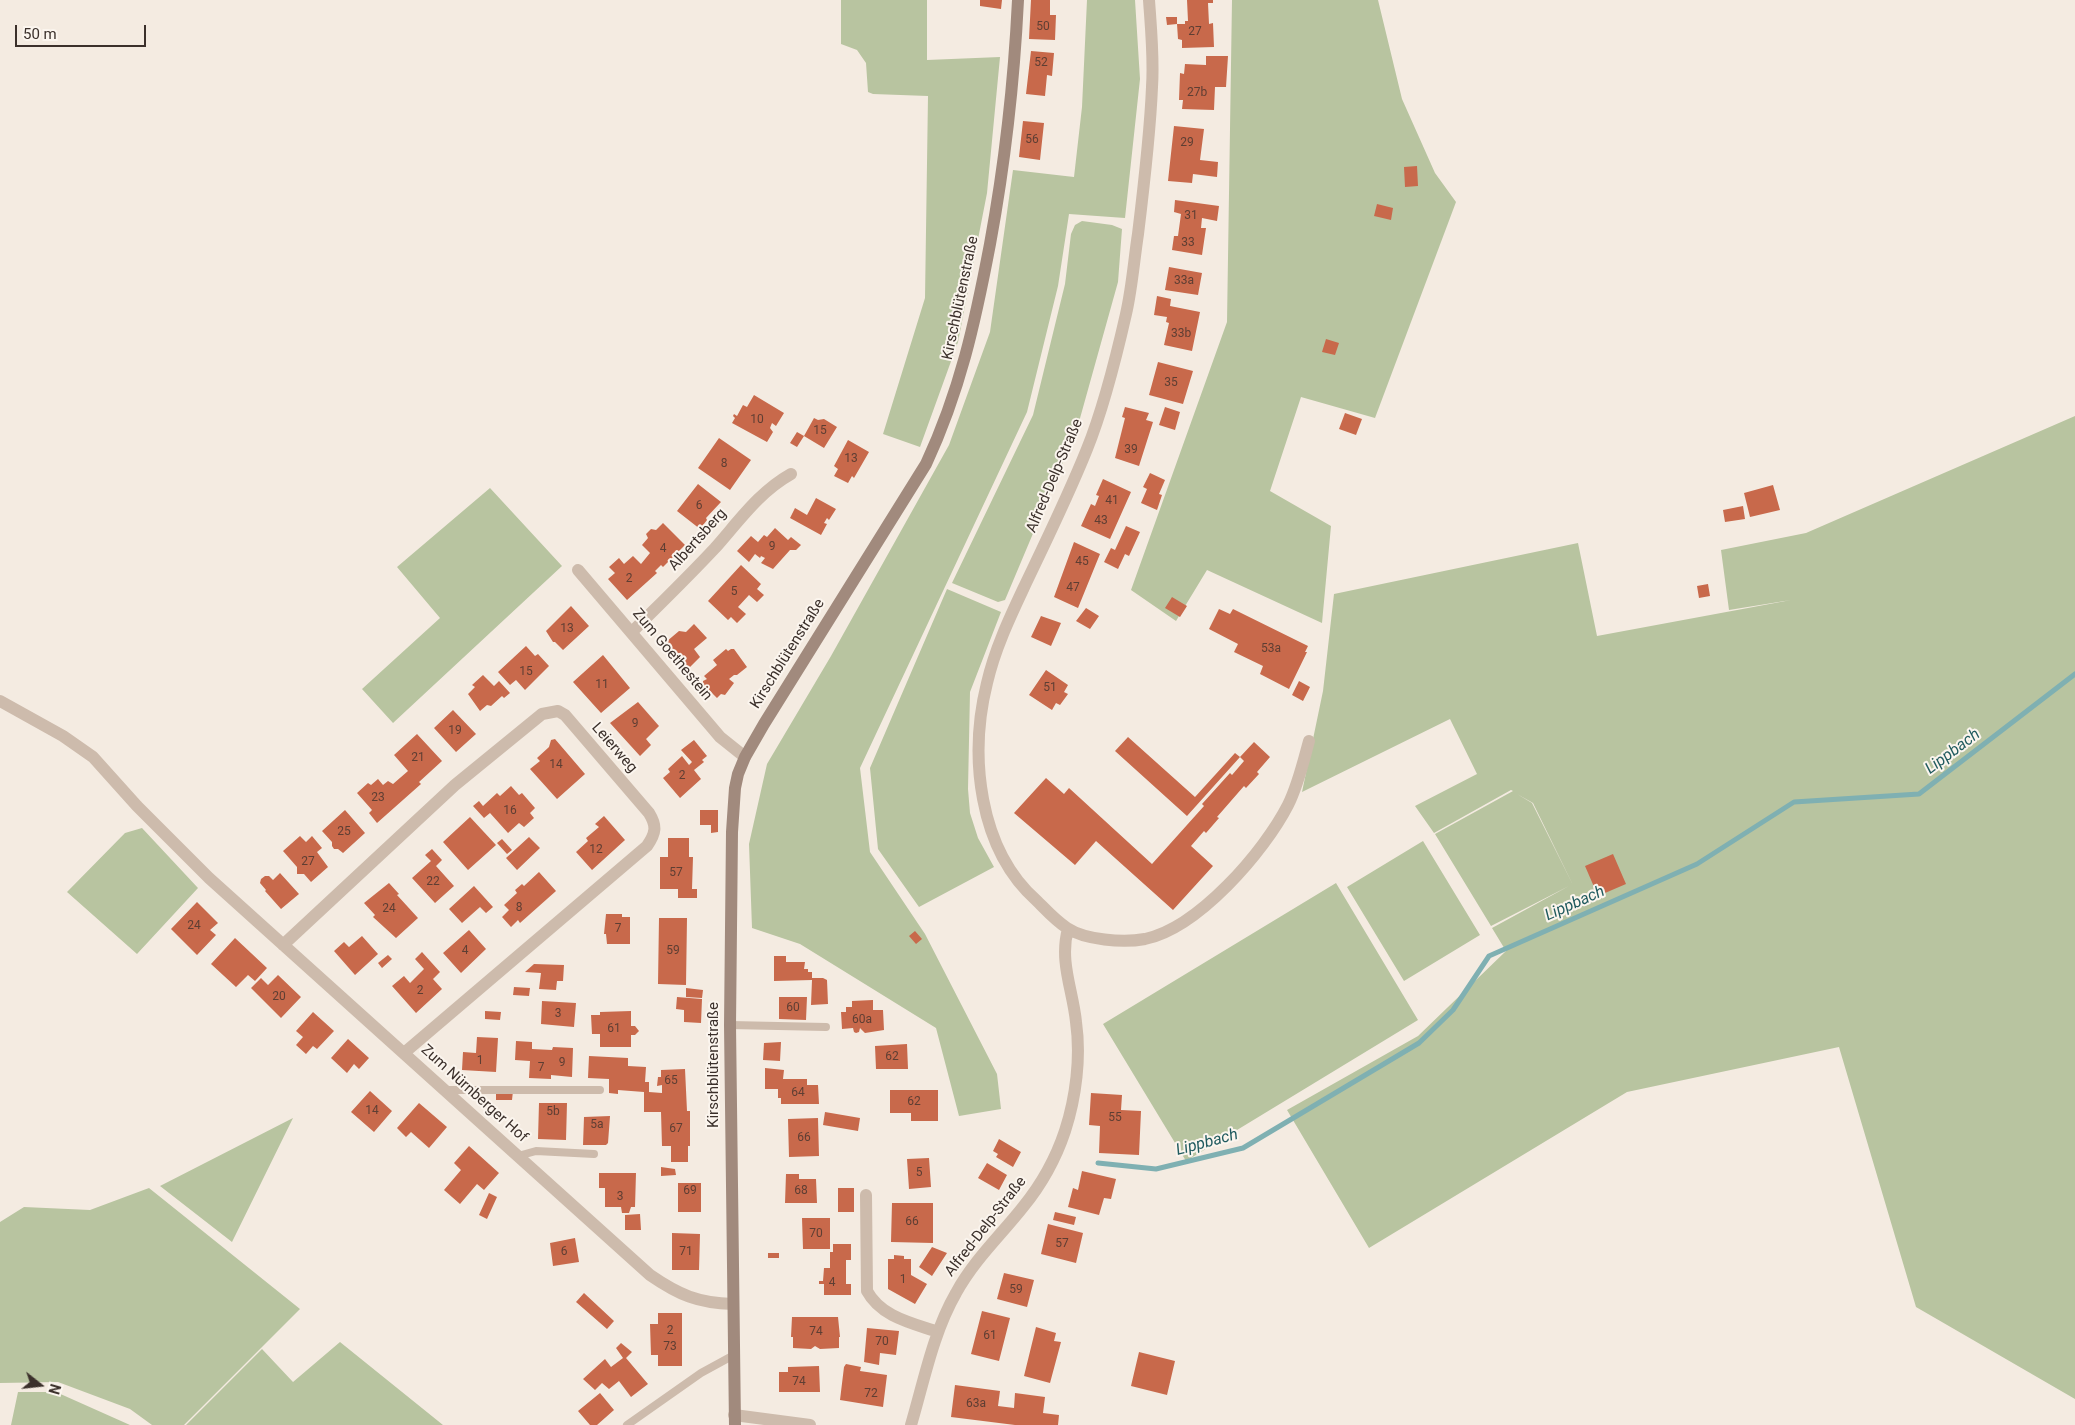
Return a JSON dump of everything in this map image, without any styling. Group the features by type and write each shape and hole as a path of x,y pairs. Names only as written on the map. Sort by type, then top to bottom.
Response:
{"main road":[{"name":"Kirschblütenstraße","path":"734,1420 730,1025 735,788 745,756 926,464 946,420 958,387 970,343 999,195 1015,67 1018,0"}],"street":[{"name":"Alfred-Delp-Straße","path":"1149,0 1152,85 1148,146 1127,310 1108,382 1088,446 998,647 987,683 982,712 979,761 983,805 993,838 1022,888 1068,929 1096,938 1125,941 1146,939 1169,931 1189,920 1213,900 1241,870 1270,834 1288,805 1300,777 1309,741"},
{"name":"Albertsberg","path":"632,632 682,584 751,505 775,483 791,474"},
{"name":"Zum Goethestein","path":"578,570 720,737 745,756"},
{"name":"Zum Nürnberger Hof","path":"0,701 63,736 94,757 137,806 209,878 650,1275 669,1288 689,1298 713,1304 733,1304"},
{"name":"Leierweg","path":"283,945 455,785 542,714 558,711 565,715 649,813 656,830 653,838 648,846 404,1054"},
{"name":"Alfred-Delp-Straße","path":"910,1425 938,1332 952,1299 970,1270 1024,1206 1054,1157 1065,1132 1072,1106 1078,1048 1077,1023 1064,953 1068,929"},
{"path":"866,1195 867,1291 880,1309 892,1316 938,1332"},
{"path":"734,1420 810,1425"}],"lane":[{"path":"730,1025 826,1027"},
{"path":"444,1090 600,1090"},
{"path":"518,1156 536,1152 594,1154"},
{"path":"627,1425 701,1372 734,1355"}],"green space":[{"path":"841,0 927,0 927,60 1000,57 987,193 958,342 920,447 883,434 925,298 928,96 873,94 868,92 866,63 857,50 841,44"},
{"path":"1087,0 1135,0 1140,79 1125,218 1069,214 1058,286 1027,412 860,768 870,852 925,934 997,1074 1001,1109 959,1116 936,1028 800,944 752,928 749,844 767,764 831,656 949,445 990,332 1013,170 1074,177 1082,107"},
{"path":"1232,0 1378,0 1402,99 1435,173 1456,202 1375,418 1301,397 1270,491 1331,526 1322,623 1207,570 1176,621 1131,590 1227,322"},
{"path":"1082,221 1112,225 1122,229 1118,282 1077,429 1005,600 998,602 952,583 1033,415 1065,284 1071,234 1075,225"},
{"path":"2075,416 2075,1399 1916,1307 1839,1047 1627,1092 1369,1248 1287,1110 1418,1036 1506,951 1492,928 1569,886 1491,926 1435,834 1513,791 1511,790 1434,833 1415,806 1477,774 1450,719 1302,792 1323,691 1334,594 1578,543 1597,636 1791,600 1729,610 1721,550 1806,533","holes":["1517,794 1533,803 1573,885 1532,803"]},
{"path":"490,488 562,566 393,723 362,689 440,618 397,567"},
{"path":"947,589 1001,612 970,692 968,789 970,813 978,838 994,867 919,907 878,849 870,768"},
{"path":"142,828 198,888 137,954 67,892 125,833"},
{"path":"1423,841 1480,935 1404,981 1347,887"},
{"path":"1336,883 1418,1020 1186,1161 1103,1024"},
{"path":"293,1118 232,1242 160,1186"},
{"path":"149,1188 300,1309 184,1425 152,1425 130,1409 58,1382 0,1383 0,1222 24,1207 90,1210"},
{"path":"340,1342 443,1425 186,1425 262,1349 293,1382"},
{"path":"18,1392 56,1392 130,1425 11,1425"}],"building":[{"path":"980,0 1002,0 1001,9 980,6"},
{"path":"1031,0 1050,0 1050,15 1056,15 1055,40 1029,39"},
{"path":"1187,0 1213,0 1213,3 1208,3 1209,24 1213,23 1214,47 1182,48 1182,40 1178,39 1177,24 1185,24 1185,21 1188,21"},
{"path":"1166,17 1177,17 1177,24 1167,25"},
{"path":"1031,51 1054,53 1052,76 1047,75 1045,96 1026,94"},
{"path":"1206,56 1228,56 1226,87 1215,87 1214,110 1182,109 1183,100 1179,100 1180,73 1184,74 1185,64 1206,65"},
{"path":"1023,121 1044,123 1040,160 1019,157"},
{"path":"1174,126 1204,129 1200,160 1218,162 1217,177 1193,174 1192,183 1168,181"},
{"path":"1417,166 1418,186 1405,187 1404,167"},
{"path":"1175,200 1219,206 1217,221 1202,218 1201,228 1206,228 1202,255 1172,250 1174,236 1178,236 1181,214 1174,212"},
{"path":"1377,204 1393,208 1391,220 1374,216"},
{"path":"1169,267 1202,273 1198,295 1165,290"},
{"path":"1157,296 1171,299 1170,306 1200,312 1192,351 1164,345 1169,323 1166,322 1167,317 1154,315"},
{"path":"1326,339 1339,343 1335,355 1322,352"},
{"path":"1158,362 1193,371 1183,404 1149,395"},
{"path":"754,395 784,413 776,426 772,423 770,428 773,432 767,442 732,423 735,418 734,414 737,416 743,405 747,407"},
{"path":"1125,407 1149,413 1146,420 1153,422 1139,466 1115,458 1125,418 1122,417"},
{"path":"1165,407 1180,412 1175,430 1159,425"},
{"path":"1345,413 1362,419 1356,435 1339,429"},
{"path":"814,418 818,420 824,419 837,427 824,448 804,436"},
{"path":"797,432 804,436 797,447 790,443"},
{"path":"719,438 751,460 730,490 698,468"},
{"path":"848,440 869,452 854,478 852,476 848,483 834,476 838,469 834,466"},
{"path":"1150,473 1165,480 1159,494 1162,495 1157,510 1141,503 1147,489 1143,487"},
{"path":"1103,479 1131,492 1110,539 1081,526 1091,504 1095,506 1099,496 1096,495"},
{"path":"698,484 721,502 706,518 707,520 700,529 677,511"},
{"path":"1773,485 1780,510 1750,517 1744,493"},
{"path":"816,498 836,509 829,520 827,518 824,523 827,524 821,535 790,518 795,508 807,515"},
{"path":"1743,506 1745,519 1725,522 1723,510"},
{"path":"663,523 685,545 663,567 661,565 655,571 657,573 627,600 608,579 615,573 609,567 619,558 624,564 633,556 641,564 650,553 642,545 648,538 646,534 651,529 656,530"},
{"path":"1126,526 1140,532 1129,556 1125,554 1118,569 1104,562 1111,548 1115,550"},
{"path":"775,528 788,540 791,537 801,545 796,550 790,550 773,569 761,563 765,558 761,556 760,558 755,554 749,562 737,551 751,536 758,542 764,535 767,537"},
{"path":"1074,542 1100,554 1078,608 1054,597"},
{"path":"741,565 761,584 757,589 764,595 757,602 749,595 738,607 746,614 737,623 731,617 728,620 708,601"},
{"path":"1708,584 1710,596 1699,598 1697,586"},
{"path":"1172,597 1187,606 1180,617 1165,608"},
{"path":"571,606 589,626 563,650 553,642 546,631"},
{"path":"1086,608 1099,616 1090,629 1076,621"},
{"path":"1219,609 1230,614 1233,609 1308,646 1305,652 1307,652 1289,689 1260,674 1263,666 1234,652 1238,644 1209,629"},
{"path":"1041,616 1061,623 1051,646 1031,637"},
{"path":"694,624 707,638 694,649 700,657 689,668 666,642 679,631 686,632"},
{"path":"526,646 535,656 538,654 549,666 525,690 516,680 510,685 498,672"},
{"path":"726,649 728,651 734,649 747,667 729,679 734,683 725,695 721,694 717,698 703,684 703,681 707,679 704,676 717,665 713,660"},
{"path":"603,655 630,688 601,713 573,682"},
{"path":"1046,670 1068,685 1064,692 1068,694 1060,705 1056,703 1052,710 1029,695"},
{"path":"483,675 494,686 499,681 510,693 504,698 502,696 491,706 487,705 480,711 468,694 475,687 472,685"},
{"path":"1299,681 1310,687 1303,701 1292,695"},
{"path":"638,702 659,726 646,739 651,745 640,756 610,723"},
{"path":"453,710 476,734 456,752 434,728"},
{"path":"417,734 442,761 419,782 421,784 377,823 369,813 372,810 357,793 368,783 371,785 378,779 383,785 388,781 393,784 408,771 394,755"},
{"path":"1128,737 1195,797 1235,753 1240,757 1187,816 1115,751"},
{"path":"555,739 585,774 557,799 530,769 540,761 537,758 549,747 551,740"},
{"path":"694,740 707,756 702,760 704,762 694,770 701,779 680,798 663,778 670,772 668,769 682,756 689,765 692,762 681,750"},
{"path":"1254,742 1270,757 1257,772 1259,774 1246,788 1244,786 1217,817 1219,818 1206,833 1204,831 1191,846 1213,866 1173,910 1096,841 1075,865 1014,813 1046,778 1064,794 1069,788 1152,864 1204,806 1202,804 1230,773 1232,775 1244,761 1240,757"},
{"path":"511,786 519,795 522,793 535,808 530,813 534,818 524,827 519,823 508,833 490,813 484,818 473,806 479,801 483,806 497,793 500,796"},
{"path":"345,810 365,833 343,853 338,849 334,849 332,842 322,831"},
{"path":"700,810 718,810 718,832 711,833 711,825 700,825"},
{"path":"604,816 625,840 592,870 576,852 588,841 586,838 599,827 595,824"},
{"path":"470,817 496,845 468,870 443,842"},
{"path":"300,836 306,842 312,836 322,848 317,852 328,867 311,882 304,874 297,874 297,867 283,851"},
{"path":"529,837 540,848 517,870 506,858"},
{"path":"668,838 689,838 689,857 693,857 692,889 697,889 697,898 678,898 678,889 660,889 660,857 668,857"},
{"path":"502,839 512,850 507,854 497,843"},
{"path":"432,849 442,860 436,866 454,886 435,903 412,878 431,861 425,855"},
{"path":"1613,854 1626,884 1598,896 1585,866"},
{"path":"539,872 556,891 520,923 518,920 511,927 502,917 509,910 504,905 517,893 515,890 522,884 524,886"},
{"path":"280,873 299,894 281,909 260,883 261,879 265,876 269,876 273,880"},
{"path":"389,883 418,918 396,938 373,917 375,915 364,903"},
{"path":"474,886 493,907 486,913 480,907 462,923 449,909"},
{"path":"197,902 218,923 210,930 216,935 197,955 171,929"},
{"path":"606,914 622,914 622,917 630,917 630,944 607,944 606,934 604,934"},
{"path":"659,918 687,918 686,985 658,984"},
{"path":"469,930 486,949 461,973 443,953"},
{"path":"915,931 922,939 916,944 909,936"},
{"path":"362,936 378,954 355,975 334,951 344,942 349,947"},
{"path":"235,938 267,968 255,981 248,975 236,987 211,964"},
{"path":"422,952 440,972 433,979 442,989 416,1013 392,986 404,976 410,983 424,969 415,959"},
{"path":"388,955 392,959 382,968 378,963"},
{"path":"774,956 786,956 786,962 805,962 804,969 812,972 812,978 827,980 828,1004 811,1005 812,980 774,981"},
{"path":"534,964 564,965 563,981 557,981 556,990 539,989 541,973 525,972"},
{"path":"278,975 301,997 281,1018 251,988 261,978 268,985"},
{"path":"514,987 530,988 529,996 513,995"},
{"path":"686,988 703,990 702,998 686,997"},
{"path":"677,997 702,999 701,1023 684,1022 684,1010 676,1009"},
{"path":"779,997 807,997 806,1020 779,1019"},
{"path":"873,1000 873,1010 883,1010 884,1030 865,1033 860,1028 859,1032 856,1033 853,1028 842,1029 841,1012 846,1012 846,1007 852,1007 852,1001"},
{"path":"542,1001 576,1003 574,1027 541,1024"},
{"path":"485,1011 501,1012 500,1020 485,1019"},
{"path":"631,1011 631,1026 635,1026 639,1031 635,1035 631,1035 631,1047 600,1047 600,1034 592,1034 591,1015 600,1015 600,1012"},
{"path":"313,1012 334,1031 317,1049 313,1046 306,1054 296,1045 303,1037 296,1031"},
{"path":"477,1037 498,1038 496,1072 462,1070 463,1052 476,1053"},
{"path":"348,1039 369,1058 359,1069 354,1064 347,1073 331,1058"},
{"path":"516,1041 532,1042 532,1049 573,1048 572,1077 551,1075 551,1079 529,1078 530,1061 515,1060"},
{"path":"781,1042 780,1061 763,1060 764,1043"},
{"path":"907,1044 908,1069 876,1069 875,1046"},
{"path":"589,1056 628,1058 628,1066 646,1067 645,1082 649,1082 649,1092 662,1093 662,1085 657,1086 658,1077 661,1077 661,1070 685,1069 687,1111 690,1111 688,1162 671,1162 671,1146 662,1146 661,1112 644,1112 644,1092 618,1090 618,1094 609,1093 609,1079 588,1078"},
{"path":"765,1068 784,1070 783,1079 807,1079 807,1085 818,1085 819,1104 781,1104 781,1098 778,1098 778,1089 765,1089"},
{"path":"890,1090 938,1090 938,1121 911,1121 911,1113 890,1113"},
{"path":"370,1091 392,1111 374,1132 351,1112"},
{"path":"496,1091 513,1091 512,1100 496,1100"},
{"path":"1091,1093 1122,1095 1121,1110 1141,1111 1139,1155 1099,1153 1100,1126 1089,1125"},
{"path":"419,1103 447,1127 429,1148 411,1132 406,1137 397,1128"},
{"path":"539,1103 567,1103 566,1140 538,1139"},
{"path":"825,1112 860,1118 858,1131 823,1125"},
{"path":"610,1116 608,1143 606,1145 583,1145 584,1117"},
{"path":"818,1118 819,1156 789,1157 788,1119"},
{"path":"999,1139 1021,1152 1013,1167 996,1157 998,1154 993,1151"},
{"path":"469,1146 499,1173 484,1190 477,1184 460,1204 444,1190 461,1170 454,1163"},
{"path":"929,1158 931,1187 909,1189 907,1159"},
{"path":"987,1163 1007,1175 999,1190 978,1178"},
{"path":"661,1167 675,1169 676,1175 661,1176"},
{"path":"1082,1171 1116,1179 1111,1199 1104,1198 1099,1215 1068,1207 1073,1188 1078,1190"},
{"path":"599,1173 636,1173 635,1207 631,1207 629,1213 622,1213 621,1207 605,1207 605,1188 599,1188"},
{"path":"786,1174 799,1174 799,1179 816,1179 817,1203 785,1203"},
{"path":"678,1183 701,1183 701,1212 678,1212"},
{"path":"838,1188 854,1188 854,1212 838,1212"},
{"path":"489,1193 497,1197 487,1219 479,1215"},
{"path":"892,1203 933,1203 933,1243 891,1242"},
{"path":"1055,1212 1076,1217 1074,1225 1053,1220"},
{"path":"640,1214 641,1230 625,1230 625,1215"},
{"path":"802,1218 830,1218 830,1249 803,1249"},
{"path":"1048,1224 1083,1233 1076,1263 1041,1254"},
{"path":"672,1233 700,1234 699,1270 672,1270"},
{"path":"575,1238 579,1262 553,1266 550,1243"},
{"path":"833,1244 851,1244 851,1260 846,1260 846,1284 851,1284 851,1295 824,1295 824,1284 819,1284 819,1281 823,1281 824,1268 830,1268 830,1252 833,1252"},
{"path":"932,1247 947,1253 932,1276 919,1267"},
{"path":"768,1253 779,1253 779,1258 768,1258"},
{"path":"894,1255 904,1256 904,1259 911,1259 911,1275 927,1284 915,1304 888,1289 888,1259 894,1259"},
{"path":"1004,1273 1034,1280 1027,1307 997,1299"},
{"path":"584,1293 614,1321 607,1329 576,1302"},
{"path":"982,1311 1010,1318 999,1361 971,1354"},
{"path":"658,1313 682,1313 682,1366 658,1366 658,1355 651,1355 650,1324 658,1324"},
{"path":"792,1317 838,1317 839,1348 820,1349 815,1346 811,1349 793,1348 793,1337 791,1337"},
{"path":"1036,1327 1056,1333 1054,1341 1061,1342 1050,1383 1024,1376"},
{"path":"867,1328 899,1331 896,1355 880,1353 879,1365 864,1362"},
{"path":"621,1343 632,1352 626,1358 648,1384 631,1397 619,1381 609,1389 602,1383 595,1390 583,1379 605,1359 611,1367 623,1358 616,1348"},
{"path":"1139,1352 1175,1361 1167,1395 1131,1386"},
{"path":"846,1364 861,1367 860,1371 887,1375 883,1407 840,1400"},
{"path":"819,1366 820,1392 779,1392 779,1372 788,1372 788,1367"},
{"path":"955,1385 1000,1391 998,1406 1014,1408 1015,1393 1045,1397 1043,1413 1059,1415 1058,1425 1015,1425 951,1417"},
{"path":"600,1393 614,1410 597,1425 590,1425 578,1411"}],"waterway":[{"name":"Lippbach","path":"1098,1163 1156,1169 1243,1148 1419,1043 1453,1010 1489,956 1697,864 1794,802 1919,794 2075,674"}]}
